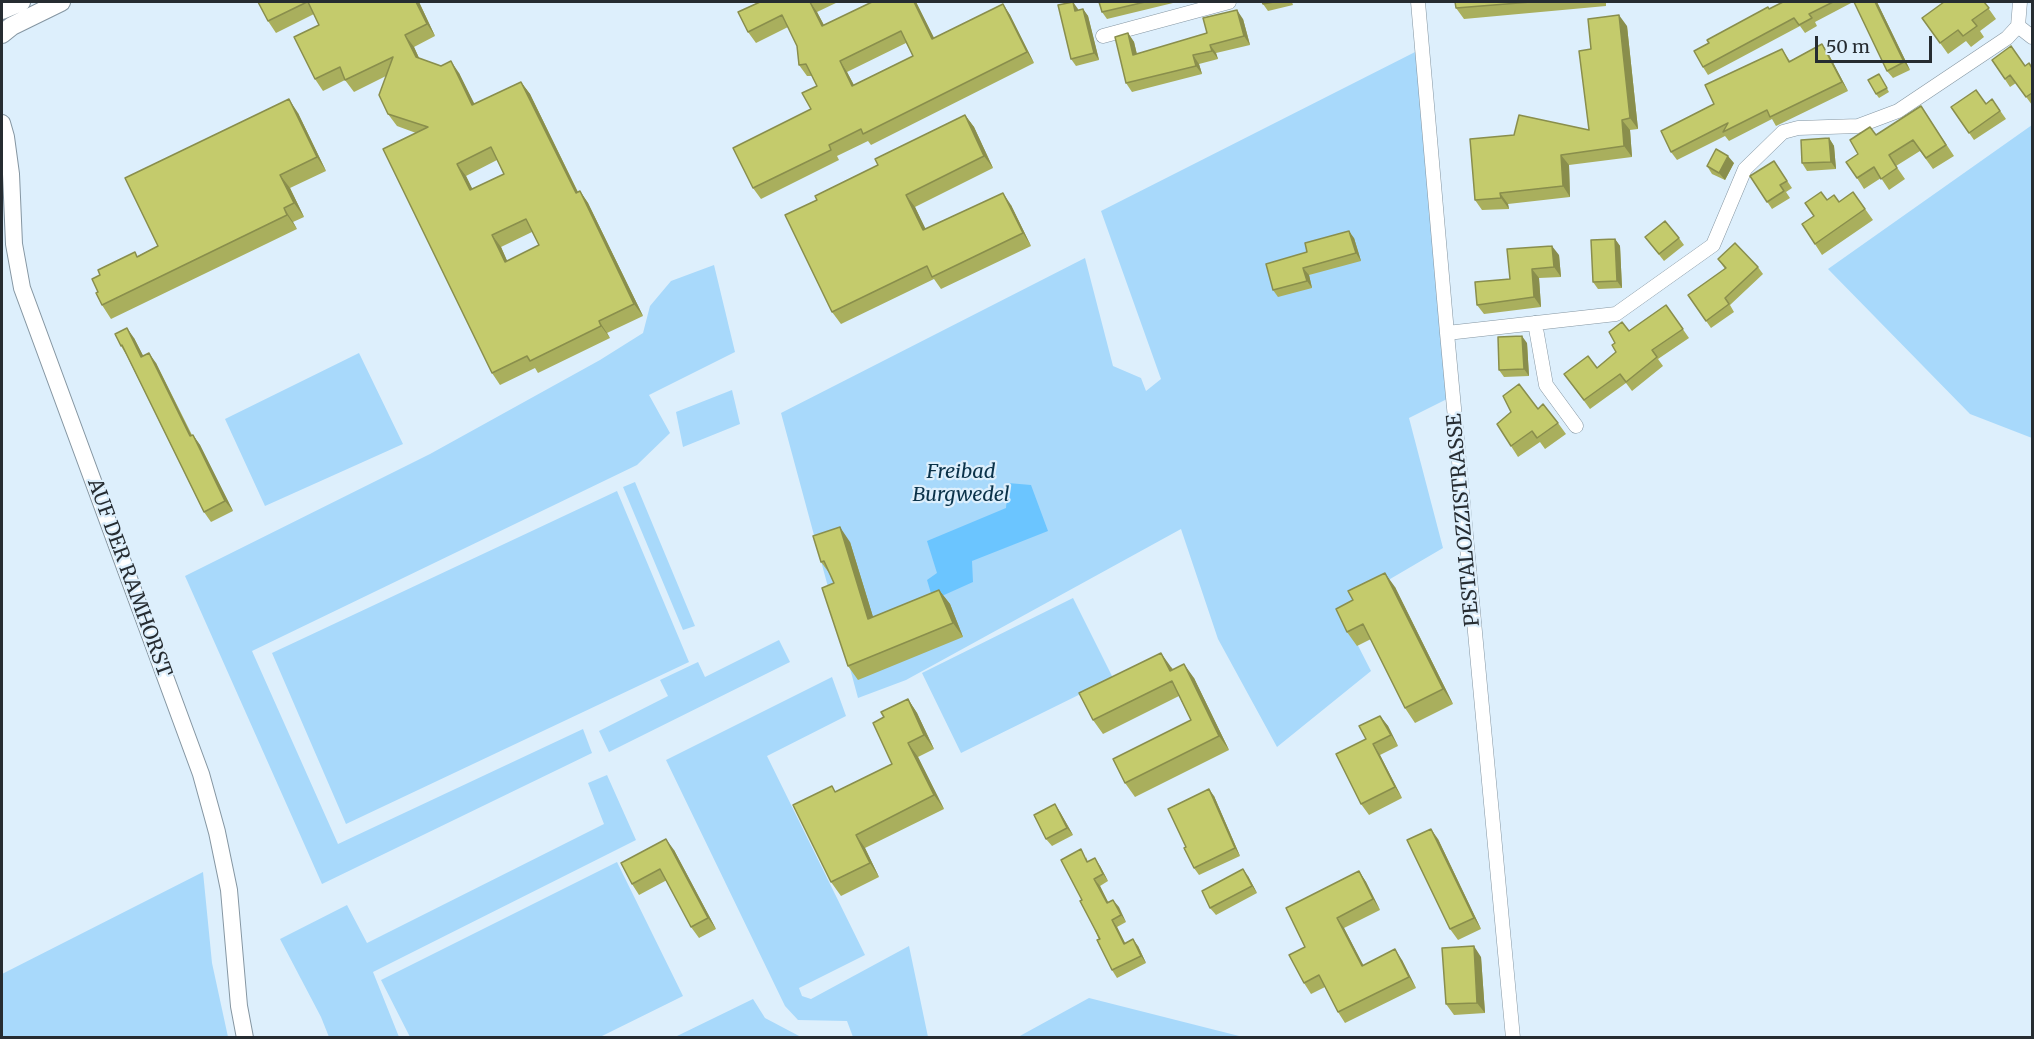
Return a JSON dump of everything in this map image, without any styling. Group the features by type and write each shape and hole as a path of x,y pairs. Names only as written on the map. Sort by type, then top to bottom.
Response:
{"main road":[{"path":"2,10 21,2"},
{"path":"2,34 12,26 61,2"}],"street":[{"path":"1102,36 1229,2"},
{"name":"PESTALOZZISTRASSE","path":"1418,2 1513,1038"},
{"path":"1447,333 1616,314 1713,245 1745,169 1783,132 1798,128 1858,126 1898,111 2007,38 2018,26 2020,2"},
{"path":"2018,26 2032,37"},
{"name":"AUF DER RAMHORST","path":"2,123 11,174 14,244 22,288 193,753 217,832 229,891 239,1006 245,1038"},
{"path":"1535,323 1546,385 1576,426"}],"green space":[{"name":"Freibad Burgwedel","path":"1423,48 1453,396 1409,418 1443,548 1356,599 1348,626 1371,671 1277,747 1218,639 1181,529 906,680 858,698 781,413 1085,258 1113,366 1141,378 1146,391 1161,379 1101,211"},
{"path":"2032,125 2032,438 1970,414 1828,269"},
{"path":"714,265 735,352 649,395 670,433 637,465 252,651 338,844 583,729 592,753 322,884 185,576 430,454 600,360 643,333 650,306 671,281"},
{"path":"359,353 403,444 265,506 225,419"},
{"path":"732,390 740,424 683,447 676,412"},
{"path":"635,482 695,626 683,630 623,487"},
{"path":"617,491 689,662 346,824 272,653"},
{"path":"1073,598 1113,678 961,753 922,673"},
{"path":"779,640 790,662 609,752 599,731 668,696 660,680 698,662 705,677"},
{"path":"832,677 846,716 767,756 865,955 799,988 802,996 811,999 909,946 928,1037 853,1037 847,1021 798,1020 785,1006 666,760"},
{"path":"607,775 636,840 373,972 399,1037 329,1037 280,939 347,905 367,943 604,824 588,783"},
{"path":"617,862 683,996 600,1037 410,1037 381,980"},
{"path":"203,872 212,963 228,1037 2,1037 2,974"},
{"path":"1089,998 1243,1037 1018,1037"},
{"path":"753,999 765,1018 801,1037 675,1037"}],"shaded area":[{"path":"1008,483 1031,485 1048,531 972,561 973,582 933,600 927,580 937,573 927,541 1006,508"}],"building":[{"path":"258,2 307,2 268,21"},
{"path":"308,2 416,2 427,24 405,35 416,57 441,66 451,61 472,105 521,82 576,193 580,191 634,304 599,321 601,326 530,361 527,356 492,373 383,149 428,127 388,114 379,95 393,57 345,80 340,67 315,79 294,37 319,25","holes":["491,147 504,174 470,190 457,164","526,219 539,245 505,262 492,235"]},
{"path":"760,2 810,2 822,26 872,2 914,2 932,39 1003,4 1027,52 863,134 861,129 829,145 831,150 753,188 733,148 811,109 802,93 817,86 806,64 799,65 797,46 782,15 748,32 738,12","holes":["901,31 913,56 852,86 840,61"]},
{"path":"1073,2 1075,11 1083,9 1094,53 1071,59 1058,5"},
{"path":"1099,2 1145,2 1102,12"},
{"path":"1455,2 1531,2 1456,8"},
{"path":"1783,2 1833,2 1809,14 1812,18 1799,25 1794,18 1703,67 1694,51 1709,43 1707,40 1768,7 1769,9"},
{"path":"1854,2 1875,2 1904,62 1887,71"},
{"path":"1944,2 1984,2 1989,8 1972,20 1977,26 1963,36 1958,30 1940,43 1922,18"},
{"path":"1237,10 1244,36 1210,45 1212,51 1193,55 1196,66 1126,83 1115,37 1128,33 1133,55 1207,33 1203,18"},
{"path":"1619,15 1630,118 1622,120 1624,146 1561,155 1563,186 1500,193 1501,198 1475,200 1470,139 1514,135 1519,115 1589,130 1579,51 1591,49 1588,19"},
{"path":"1822,44 1842,82 1770,117 1767,110 1723,132 1728,123 1671,152 1661,131 1714,104 1705,85 1782,49 1789,62"},
{"path":"2011,46 2025,66 2029,63 2032,68 2032,93 2026,97 2010,75 2005,79 1992,60"},
{"path":"1879,74 1887,88 1876,94 1868,80"},
{"path":"1976,90 1986,104 1992,99 2000,111 1969,133 1951,107"},
{"path":"289,99 317,157 280,175 294,203 284,208 287,215 102,305 92,279 100,275 98,270 135,252 137,257 158,246 125,178"},
{"path":"1921,106 1946,145 1926,158 1913,140 1889,155 1897,168 1881,179 1874,167 1857,178 1846,162 1858,154 1850,140 1870,127 1876,135"},
{"path":"965,115 984,156 906,195 923,230 1003,193 1023,233 932,277 927,266 832,312 785,215 817,200 815,196 878,165 875,159"},
{"path":"1829,138 1831,162 1802,163 1801,140"},
{"path":"1716,149 1728,156 1719,173 1707,166"},
{"path":"1774,161 1787,181 1780,185 1784,191 1767,202 1750,176"},
{"path":"1821,192 1827,200 1834,195 1839,202 1853,192 1865,209 1815,244 1802,224 1814,216 1805,203"},
{"path":"1665,221 1679,238 1659,254 1645,237"},
{"path":"1349,231 1356,253 1303,268 1307,281 1273,290 1266,264 1307,252 1305,243"},
{"path":"1615,239 1617,281 1593,282 1591,240"},
{"path":"1735,243 1758,267 1725,298 1729,304 1706,321 1688,295 1726,268 1718,259"},
{"path":"1552,246 1554,267 1532,269 1534,297 1477,305 1475,282 1510,279 1507,249"},
{"path":"1666,305 1683,329 1652,350 1657,357 1626,382 1620,374 1584,400 1564,374 1588,356 1597,368 1616,352 1612,345 1615,343 1609,332 1622,322 1629,331"},
{"path":"127,328 141,357 149,353 225,501 204,512 115,334"},
{"path":"1522,336 1524,369 1499,370 1498,337"},
{"path":"1519,384 1538,409 1543,404 1558,423 1537,438 1532,431 1511,446 1497,424 1511,412 1503,396"},
{"path":"840,527 868,619 939,590 953,623 848,666 822,588 834,583 824,561 821,562 813,536"},
{"path":"1385,573 1443,689 1405,708 1363,624 1347,632 1336,609 1353,600 1348,591"},
{"path":"1161,653 1170,671 1184,664 1219,736 1125,783 1113,759 1191,720 1172,681 1093,720 1079,693"},
{"path":"908,699 924,735 908,743 934,795 856,835 870,863 831,882 793,805 832,786 835,792 892,764 873,723 884,717 881,712"},
{"path":"1380,716 1391,735 1373,744 1395,787 1361,804 1336,754 1366,739 1359,726"},
{"path":"1209,789 1235,848 1194,868 1168,809"},
{"path":"1055,804 1067,828 1046,839 1034,815"},
{"path":"1431,829 1474,918 1450,929 1407,840"},
{"path":"666,839 708,918 691,927 660,869 632,884 621,863"},
{"path":"1081,849 1087,862 1095,858 1103,874 1094,879 1107,903 1113,900 1121,915 1112,920 1124,944 1133,939 1141,956 1112,970 1097,940 1100,939 1080,901 1082,900 1061,860"},
{"path":"1243,869 1252,886 1210,908 1202,891"},
{"path":"1359,871 1373,899 1337,918 1362,966 1395,949 1409,977 1338,1012 1319,975 1304,983 1289,955 1305,947 1286,908"},
{"path":"1474,946 1477,1003 1446,1004 1442,948"}]}
